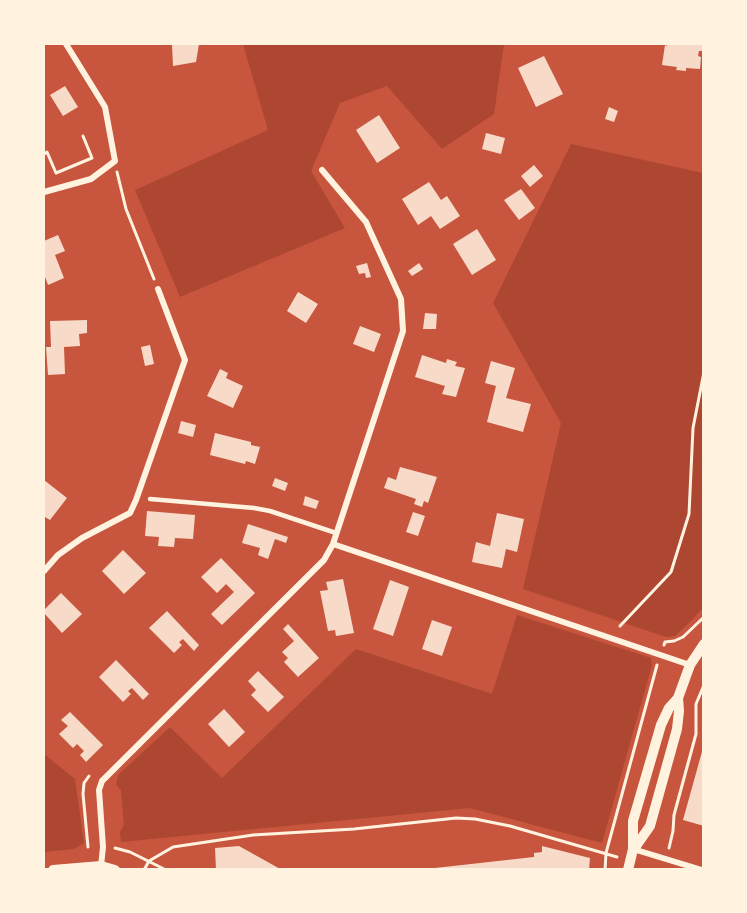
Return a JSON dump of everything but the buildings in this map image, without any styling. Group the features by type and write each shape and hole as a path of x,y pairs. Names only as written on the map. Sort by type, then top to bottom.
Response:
{"street":[{"path":"44,192 91,179 115,162 105,107 66,44"},
{"path":"101,866 103,847 99,790 102,781 324,560 333,544 403,331 401,299 366,222 322,170"},
{"path":"44,572 58,555 82,538 130,513 136,500 185,360 158,289"},
{"path":"333,544 690,665"},
{"path":"629,865 633,849 633,821 661,725 669,708 678,698 690,665 704,644"},
{"path":"633,849 650,826 677,729 678,698"},
{"path":"633,849 702,870"},
{"path":"53,870 101,866 115,870"}],"lane":[{"path":"150,500 254,508 336,533"}],"path":[{"path":"44,154 47,153 56,173 92,158 83,136"},
{"path":"115,162 126,209 158,289"},
{"path":"620,627 671,572 689,514 693,428 704,372"},
{"path":"666,859 673,831 674,815 696,734 696,704 704,685"},
{"path":"144,870 149,861 173,847 253,835 354,829 456,818 510,826 629,865"},
{"path":"119,848 166,870"}],"shaded area":[{"path":"243,44 504,44 494,114 442,149 387,86 340,103 311,171 345,228 180,297 135,190 268,130"},
{"path":"571,144 703,173 703,608 675,636 666,637 523,589 561,423 493,303"},
{"path":"517,615 651,658 652,665 602,843 470,808 121,842 120,832 124,825 121,790 116,785 118,775 170,727 222,778 356,649 492,694"},
{"path":"44,754 75,779 84,843 74,849 44,852"}]}
